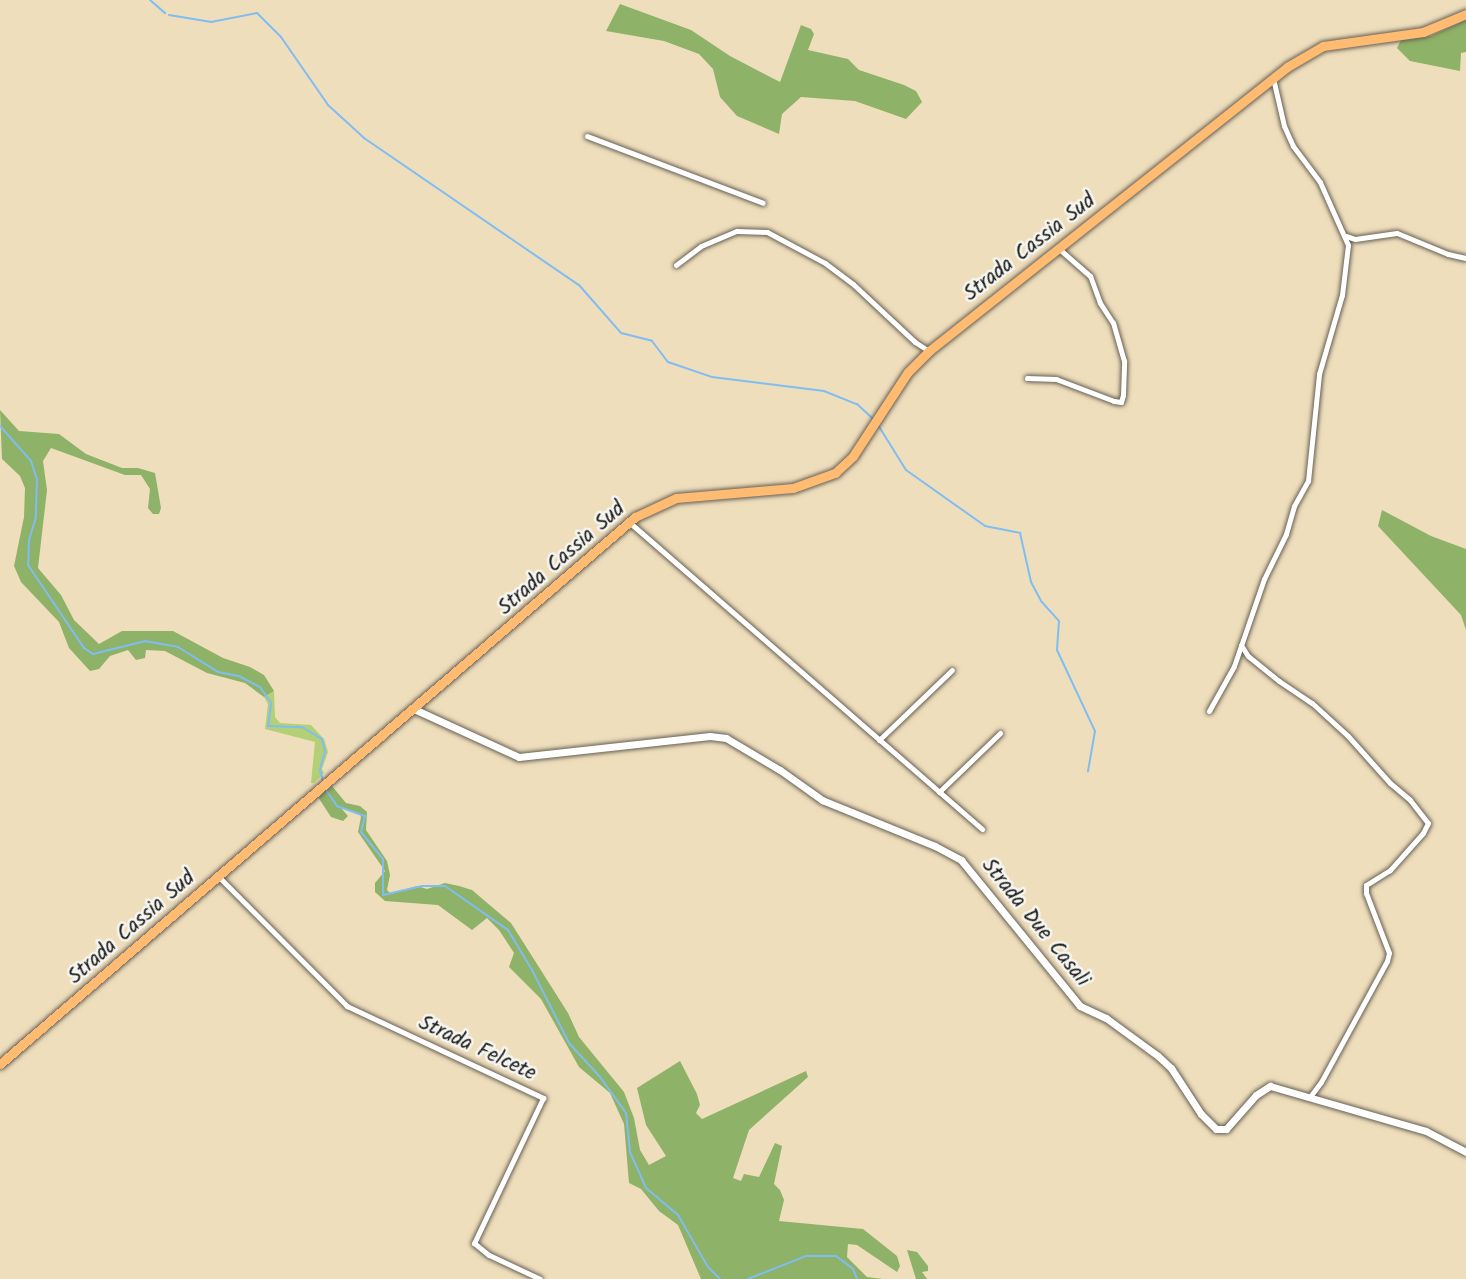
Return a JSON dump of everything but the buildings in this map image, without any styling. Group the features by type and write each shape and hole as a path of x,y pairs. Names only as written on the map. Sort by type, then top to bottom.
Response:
{"main road":[{"name":"Strada Cassia Sud","path":"0,1065 629,522 661,503 676,498 810,484 835,473 853,456 908,372 929,351 1273,78 1323,46 1423,32 1466,14"}],"street":[{"path":"1209,711 1231,674 1264,579 1286,534 1294,506 1308,481 1319,374 1342,295 1349,245 1320,182 1293,146 1284,126 1273,78"},
{"path":"587,136 763,203"},
{"path":"676,265 701,246 737,231 766,232 825,263 853,284 915,342 929,351"},
{"path":"1346,236 1355,239 1397,233 1448,254 1466,258"},
{"path":"1027,378 1056,379 1121,402 1124,361 1113,323 1100,303 1090,276 1058,248"},
{"path":"629,522 982,829"},
{"path":"1241,645 1248,656 1279,681 1312,702 1348,736 1410,800 1428,823 1423,833 1390,870 1366,885 1366,894 1389,953 1387,961 1321,1082 1309,1098"},
{"path":"879,740 952,670"},
{"name":"Strada Due Casali","path":"414,709 519,757 710,736 726,738 780,770 822,800 935,846 961,860 1080,1006 1106,1018 1158,1056 1171,1068 1201,1114 1216,1129 1227,1129 1262,1089 1280,1088 1426,1131 1466,1152"},
{"path":"939,792 1000,733"},
{"name":"Strada Felcete","path":"219,877 347,1006 543,1098 474,1243 489,1255 540,1279"}],"green space":[{"path":"620,4 691,30 730,56 780,82 801,25 811,29 814,34 808,50 848,59 859,70 916,91 922,102 906,119 855,101 801,97 782,114 779,134 737,116 720,97 713,69 699,54 664,41 606,31"},
{"path":"1466,20 1466,52 1461,53 1460,71 1410,61 1397,48 1401,40 1431,36"},
{"path":"0,410 19,431 59,434 86,454 122,468 138,468 155,473 161,508 159,514 153,514 148,508 150,489 141,475 125,475 51,448 43,461 47,490 38,568 61,595 74,620 99,644 122,631 173,631 223,658 264,675 274,691 264,697 245,683 207,673 165,651 146,650 145,658 136,660 128,650 110,656 99,669 90,671 69,648 59,622 21,582 14,566 24,517 25,488 20,476 2,459"},
{"path":"1382,510 1431,536 1466,549 1466,630 1461,615 1378,526"},
{"path":"274,691 275,717 280,723 311,725 324,739 328,752 322,769 324,773 314,783 311,783 315,742 265,729 268,704 264,697"},
{"path":"332,786 346,803 360,806 367,812 366,830 387,861 390,875 387,890 391,894 417,886 427,889 445,883 459,886 472,890 511,923 568,1013 579,1037 624,1092 634,1118 640,1150 649,1165 666,1156 646,1125 637,1088 680,1061 697,1094 700,1105 696,1113 702,1119 806,1071 808,1077 749,1130 733,1178 741,1181 744,1174 759,1177 775,1143 782,1146 774,1184 784,1200 779,1221 863,1229 897,1256 900,1266 897,1272 857,1245 848,1244 847,1257 867,1277 883,1279 701,1279 678,1225 659,1211 641,1189 629,1183 624,1124 610,1093 579,1067 541,999 509,967 514,953 499,930 487,918 472,930 438,905 385,901 375,892 375,883 385,871 358,832 361,817 359,813 341,808 348,816 343,821 331,817 318,797"},
{"path":"907,1250 917,1252 928,1266 928,1271 922,1272 927,1279 916,1279"}],"waterway":[{"path":"150,0 165,13"},
{"path":"169,15 211,22 257,13 281,37 328,105 364,138 579,285 621,333 652,341 668,362 712,377 824,391 857,404 872,418"},
{"path":"878,425 906,470 985,526 1020,533 1031,582 1041,601 1059,621 1057,650 1095,731 1088,771"},
{"path":"0,426 31,461 37,480 36,517 29,540 28,565 84,648 93,654 145,641 178,647 218,672 239,676 260,687 271,703 268,726 302,727 322,739 325,751 320,770 323,781"},
{"path":"326,790 337,806 365,816 361,832 383,859 383,895 422,886 445,886 508,930 532,970 569,1043 600,1077 626,1113 630,1152 646,1188 678,1215 708,1267 720,1279"},
{"path":"748,1279 806,1256 836,1256 853,1269 857,1279"}]}
